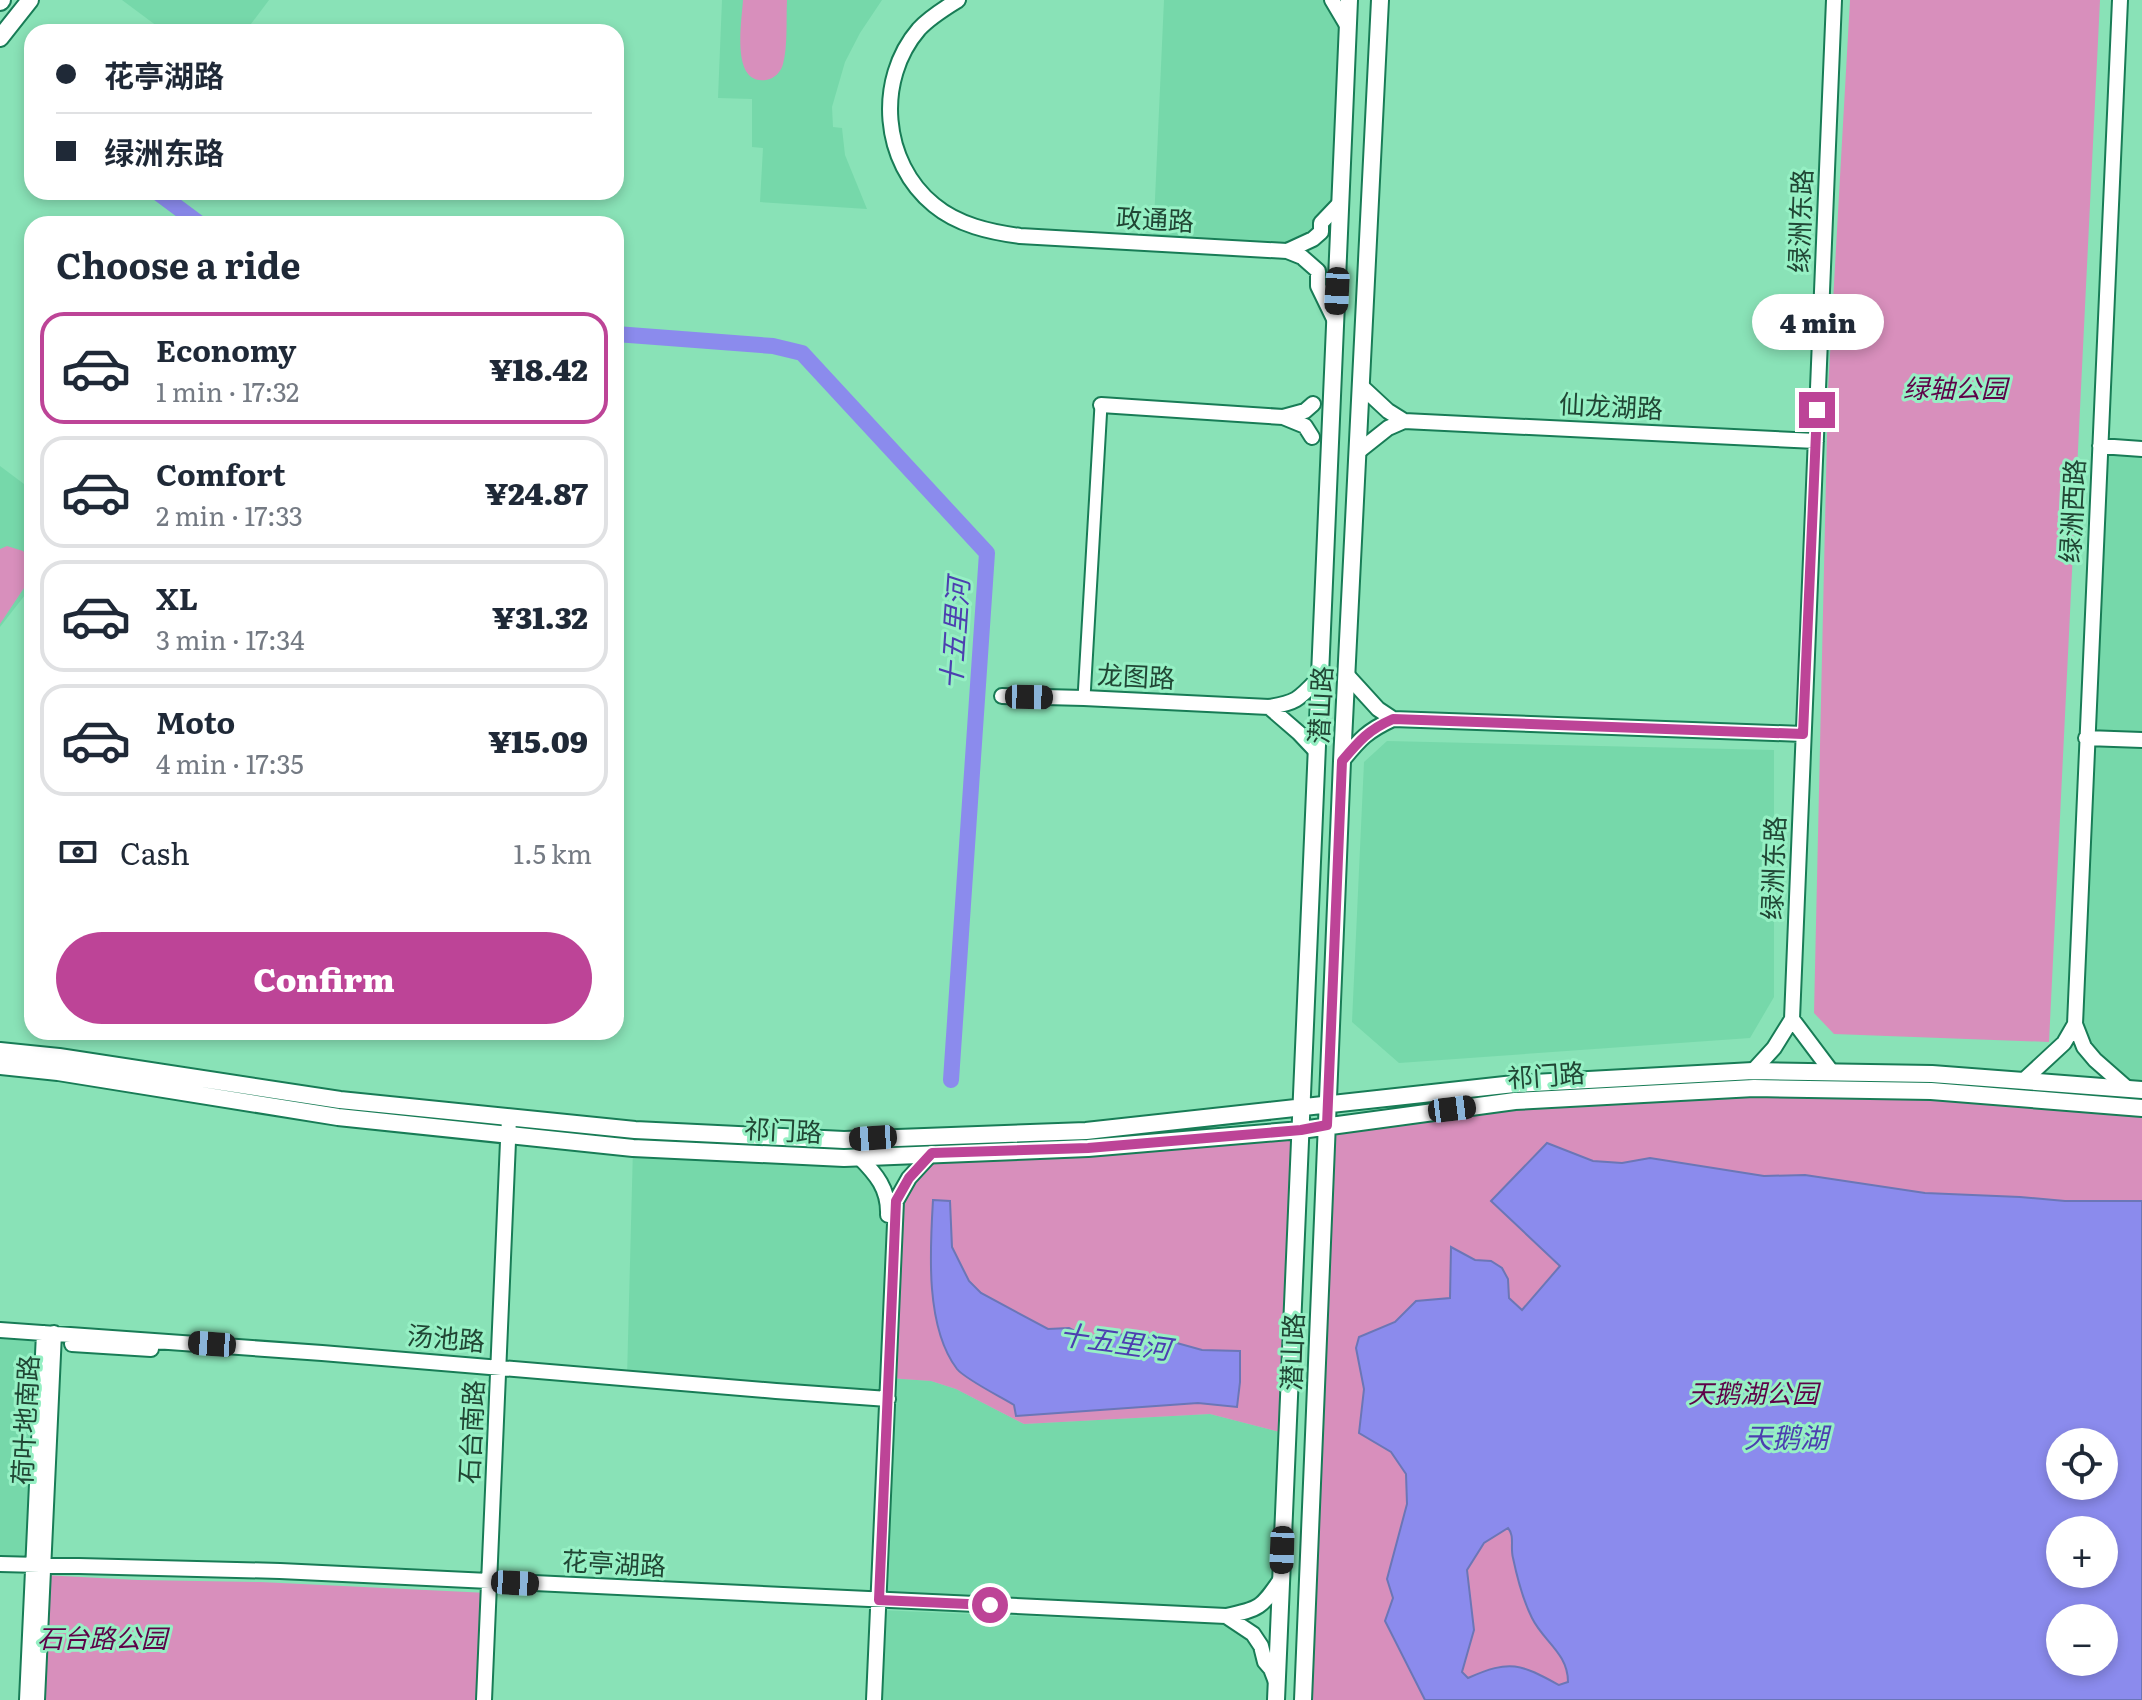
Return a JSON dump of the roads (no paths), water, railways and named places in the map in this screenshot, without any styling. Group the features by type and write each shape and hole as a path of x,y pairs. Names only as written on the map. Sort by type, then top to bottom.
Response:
{"main road":[{"path":"0,38 30,0"},
{"name":"潜山路","path":"1276,1700 1349,0"},
{"name":"潜山路","path":"1303,1700 1342,761 1380,0"},
{"name":"祁门路","path":"0,1051 59,1057 340,1100 633,1148 859,1157 1088,1148 1301,1130 1515,1101 1754,1088 1931,1091 2142,1108"},
{"name":"祁门路","path":"0,1066 58,1072 338,1117 844,1140 1086,1131 1514,1084 1753,1071 1932,1074 2135,1090"}],"street":[{"name":"政通路","path":"958,0 937,13 907,46 892,83 889,105 896,149 918,189 934,205 953,218 975,226 1020,236 1287,251"},
{"path":"1332,0 1348,27"},
{"name":"绿洲东路","path":"1792,1019 1834,0"},
{"name":"绿洲西路","path":"2075,1024 2120,0"},
{"path":"1287,251 1321,232 1321,223 1341,202"},
{"path":"1287,251 1302,257 1318,271 1318,286 1335,321"},
{"path":"1360,385 1404,421"},
{"path":"1283,417 1305,411 1313,404"},
{"path":"1084,698 1101,405 1283,417 1305,426 1312,437"},
{"path":"1359,451 1388,428 1404,421"},
{"name":"仙龙湖路","path":"1404,421 1816,441"},
{"path":"2100,446 2142,449"},
{"path":"1347,675 1378,709 1393,719"},
{"path":"1269,707 1290,704 1318,679"},
{"name":"龙图路","path":"1002,696 1269,707"},
{"path":"1269,707 1316,751"},
{"path":"1342,761 1362,736 1393,719 1803,734"},
{"path":"2086,738 2142,740"},
{"path":"1753,1071 1774,1048 1792,1019 1831,1071"},
{"path":"2023,1081 2064,1043 2075,1024"},
{"path":"2075,1024 2084,1047 2095,1060 2135,1090"},
{"name":"石台南路","path":"493,1700 494,1582 514,1127"},
{"path":"867,1700 896,1201 909,1178 932,1153"},
{"path":"859,1157 883,1184 889,1208 884,1401"},
{"name":"汤池路","path":"0,1330 48,1338 884,1401"},
{"name":"汤池路","path":"0,1339 48,1338"},
{"name":"荷叶地南路","path":"27,1700 38,1564 48,1338"},
{"name":"花亭湖路","path":"0,1564 280,1571 1226,1616 1253,1611 1266,1601 1281,1579"},
{"name":"荷叶地南路","path":"37,1700 38,1564"},
{"name":"石台南路","path":"484,1700 494,1582"},
{"path":"874,1700 875,1600"},
{"path":"1226,1616 1253,1634 1276,1682"}],"water":[{"name":"天鹅湖","path":"1547,1143 1593,1161 1622,1163 1650,1158 1764,1176 1805,1175 1925,1193 2065,1201 2142,1201 2142,1700 1425,1700 1385,1621 1393,1598 1387,1579 1407,1504 1406,1474 1391,1452 1359,1433 1364,1389 1356,1348 1359,1337 1395,1322 1416,1301 1450,1298 1451,1247 1475,1260 1491,1261 1502,1268 1508,1279 1509,1298 1522,1310 1560,1266 1491,1201","holes":["1508,1528 1518,1581 1526,1604 1537,1626 1564,1663 1568,1682 1559,1685 1515,1666 1495,1668 1468,1678 1462,1672 1474,1630 1467,1570 1484,1543"]},
{"path":"933,1200 950,1201 952,1247 969,1281 981,1293 1048,1329 1069,1328 1087,1337 1141,1333 1202,1350 1240,1351 1237,1407 1198,1403 1016,1416 1014,1405 957,1369 939,1332 932,1288"}],"waterway":[{"name":"十五里河","path":"168,200 189,216"},
{"name":"十五里河","path":"624,335 773,346 802,353 987,553 951,1080"}],"park label":[{"name":"绿轴公园","path":"1955,389"},
{"name":"天鹅湖公园","path":"1753,1394"},
{"name":"石台路公园","path":"102,1639"}]}
